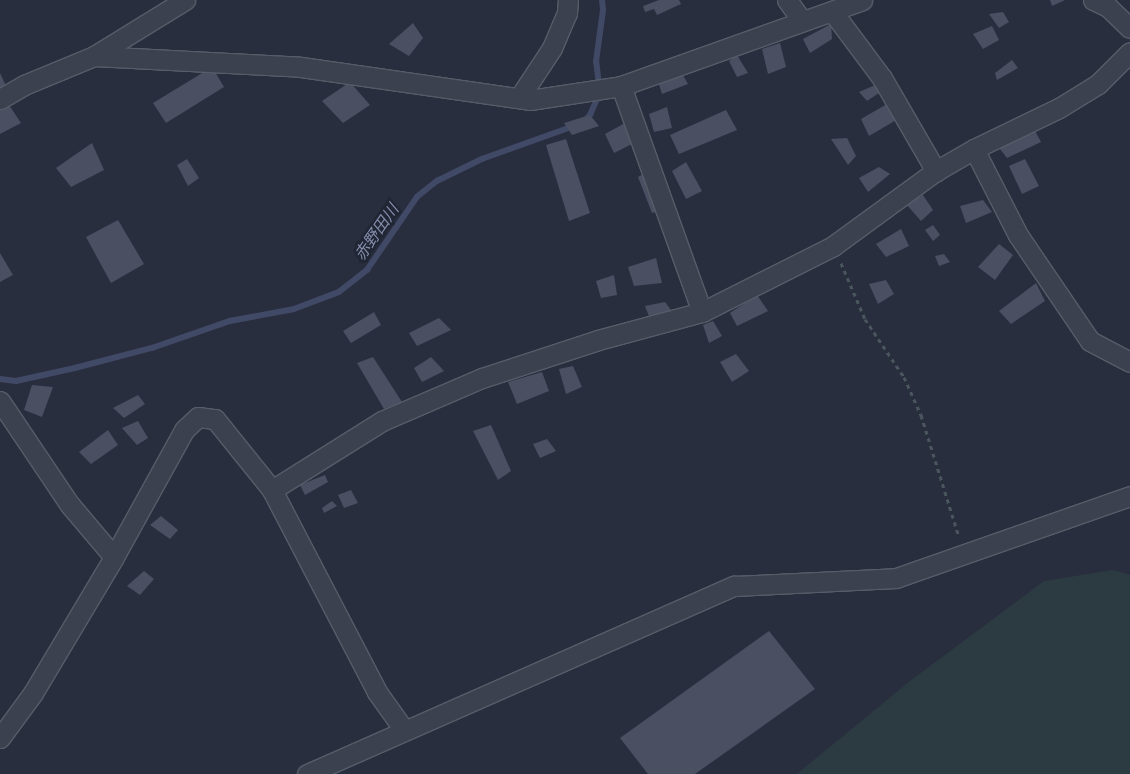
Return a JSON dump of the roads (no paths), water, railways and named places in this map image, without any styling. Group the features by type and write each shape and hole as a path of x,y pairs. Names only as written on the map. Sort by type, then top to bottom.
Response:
{"street":[{"path":"0,99 24,85 94,56 185,0"},
{"path":"519,98 552,48 566,12 568,0"},
{"path":"787,0 802,21"},
{"path":"94,56 301,67 530,100 621,86 862,0"},
{"path":"1094,0 1108,7 1130,28"},
{"path":"832,10 882,78 936,171"},
{"path":"272,490 382,421 482,378 598,340 702,312 833,246 936,171 1058,108 1098,84 1130,52"},
{"path":"621,86 702,312"},
{"path":"974,150 1018,235 1090,341 1130,362"},
{"path":"0,401 70,505 114,557"},
{"path":"0,738 33,693 114,557 184,430 198,417 215,419 272,490 377,692 404,730"},
{"path":"307,774 734,586 896,578 1130,496"}],"waterway":[{"name":"赤野田川","path":"585,121 590,115 600,93 596,62 603,10 602,0"},
{"name":"赤野田川","path":"0,379 16,381 75,368 152,348 230,321 294,309 339,292 367,270 417,197 437,181 482,159 574,126"}]}
